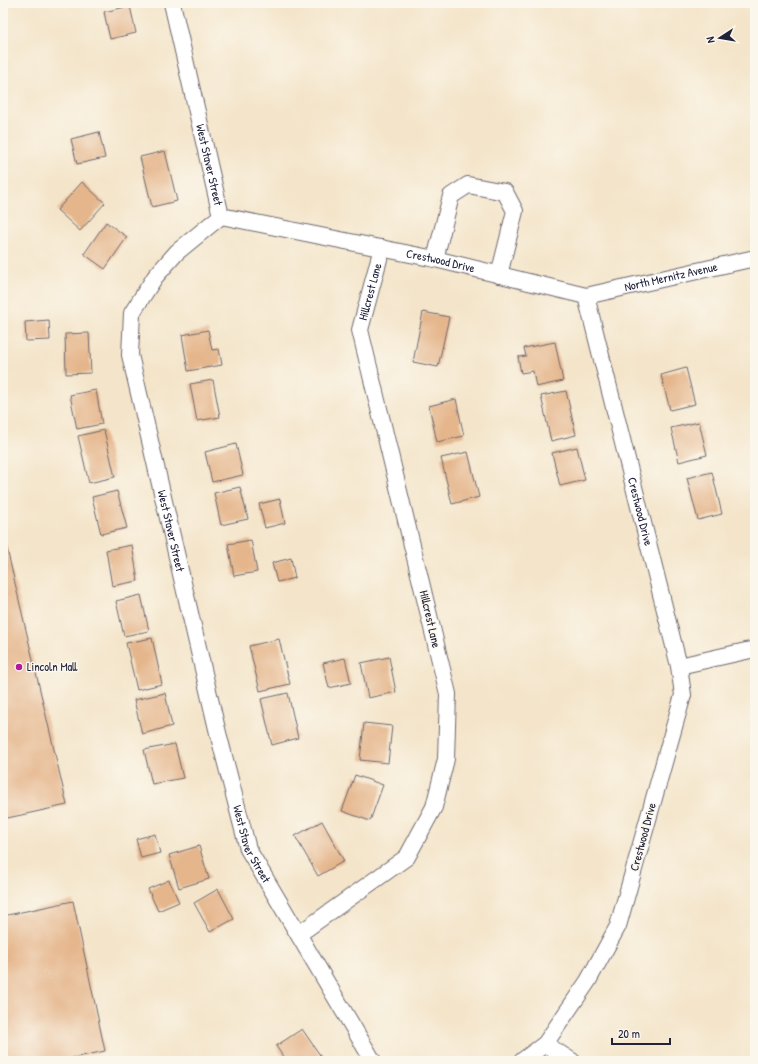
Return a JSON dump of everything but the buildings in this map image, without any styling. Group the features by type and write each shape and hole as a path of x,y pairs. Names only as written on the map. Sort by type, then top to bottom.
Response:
{"street":[{"name":"West Staver Street","path":"172,3 221,216 177,252 155,277 132,313 130,355 217,729 248,849 373,1061"},
{"path":"435,259 451,196 468,185 505,192 515,211 499,275"},
{"name":"Crestwood Drive","path":"221,216 435,259 586,296 679,666 682,695 618,926 588,981 544,1044 522,1061"},
{"name":"Hillcrest Lane","path":"299,934 407,857 434,807 446,759 448,694 360,330 382,248"},
{"name":"North Mernitz Avenue","path":"586,296 755,258"},
{"path":"679,666 755,649"},
{"path":"544,1044 572,1061"}],"place":[{"name":"Lincoln Mall","path":"19,667"}]}
